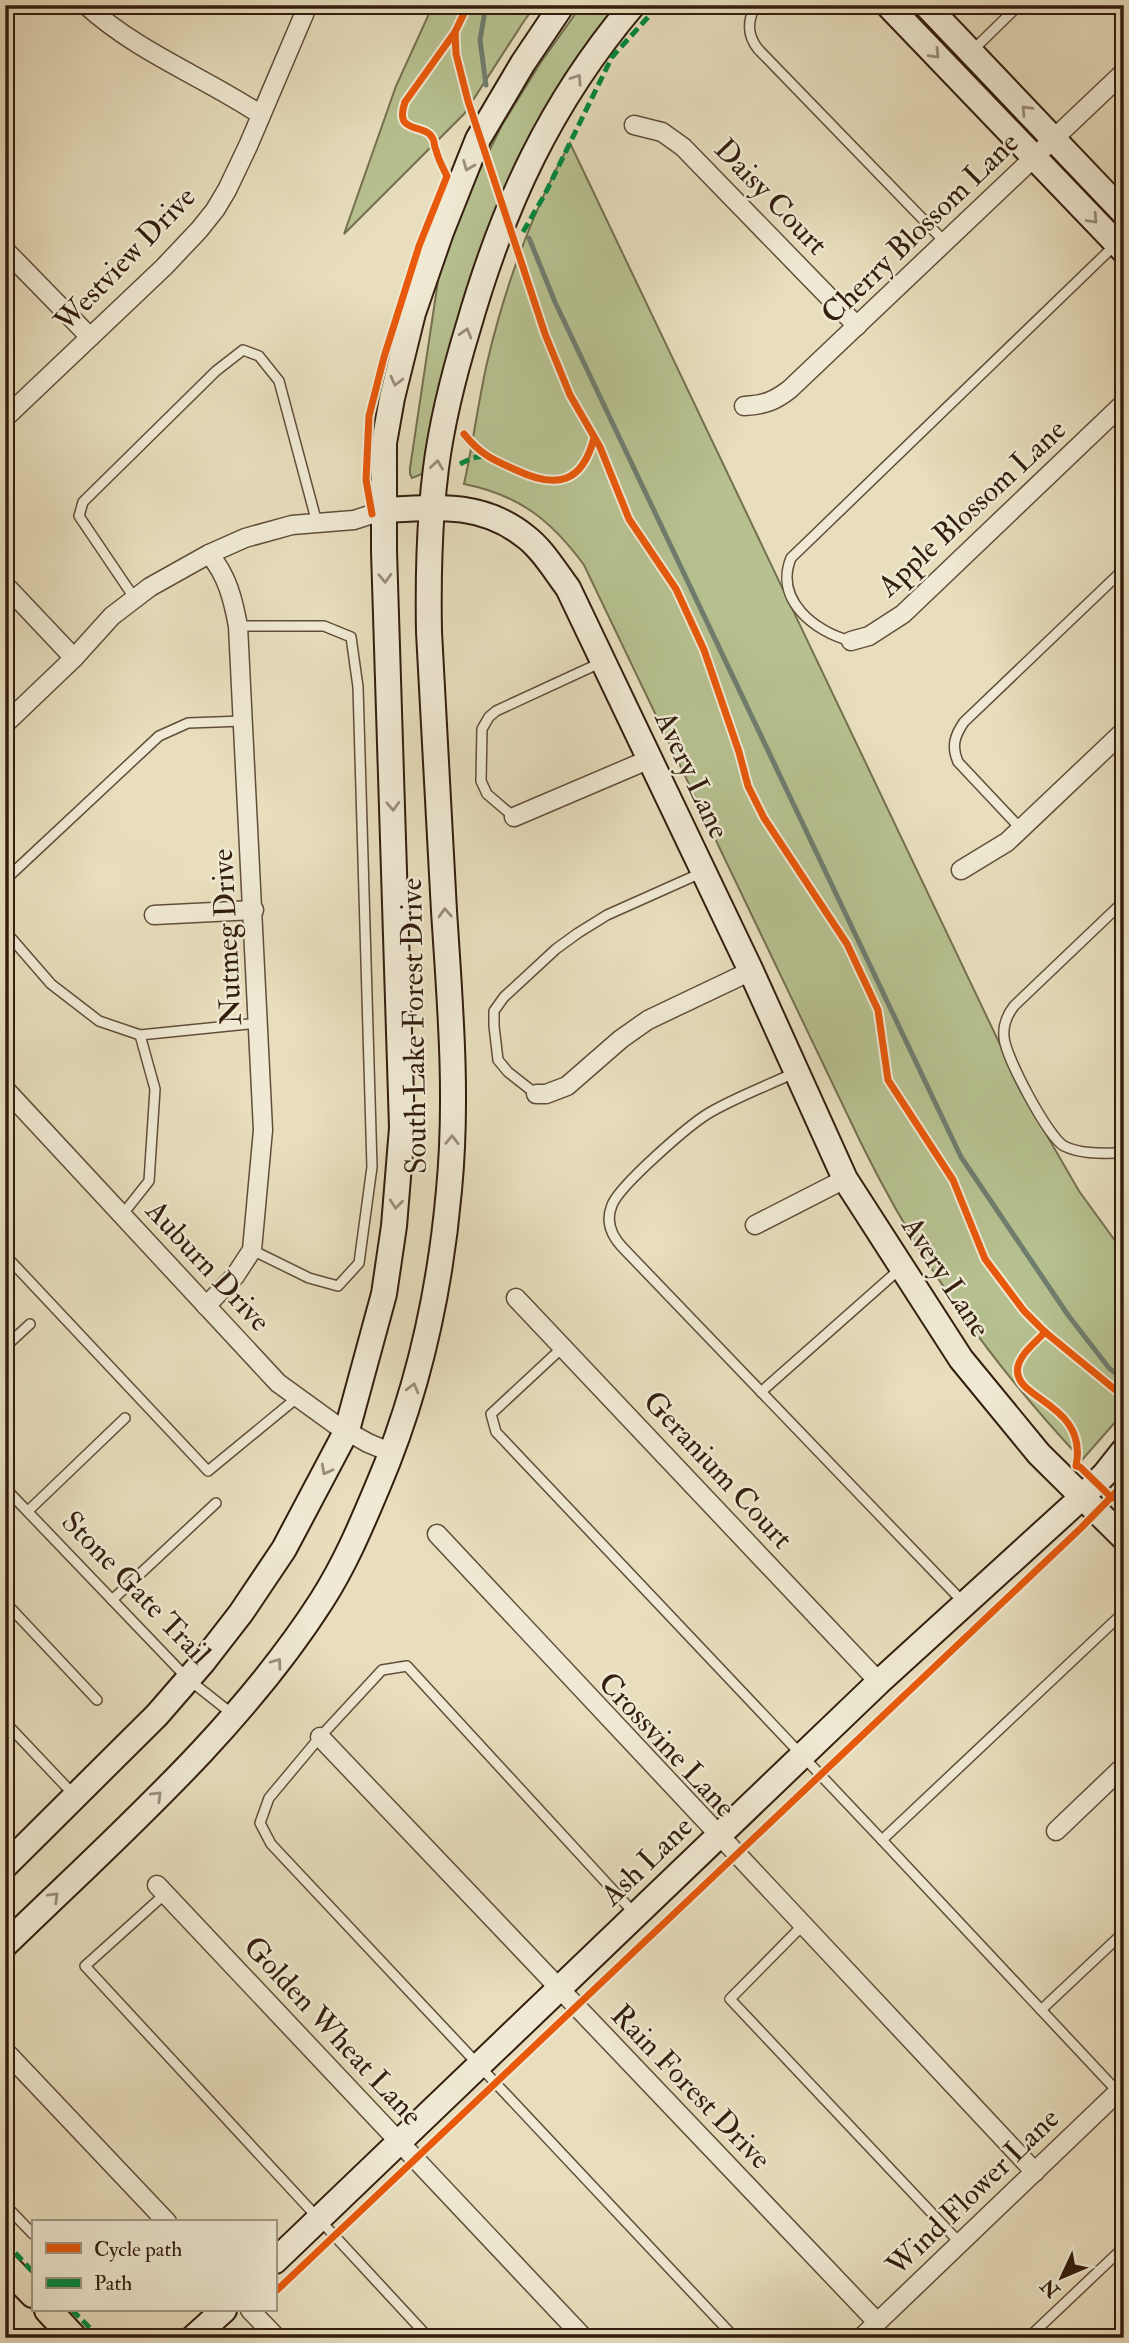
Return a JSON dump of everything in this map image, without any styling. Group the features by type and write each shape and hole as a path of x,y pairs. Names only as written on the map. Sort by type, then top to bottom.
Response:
{"main road":[{"name":"South Lake Forest Drive","path":"5,1866 157,1715 241,1613 284,1549 347,1430 384,1294 394,1226 402,1128 384,443 413,313 440,232 478,139 523,63 562,5"},
{"name":"South Lake Forest Drive","path":"5,1945 236,1717 263,1684 341,1569 392,1453 407,1411 428,1333 439,1277 450,1189 452,1147 453,1056 429,632 428,567 432,507 443,423 466,335 513,195 542,138 582,71 634,5"},
{"path":"888,5 1120,248"},
{"path":"926,5 1124,213"},
{"name":"Avery Lane","path":"385,510 462,508 507,524 528,538 568,588 751,971 845,1178 969,1370 1039,1454 1124,1538"},
{"name":"Ash Lane","path":"276,2261 879,1682 1081,1498 1124,1450"},
{"path":"5,2264 32,2293"},
{"path":"50,2312 74,2338"},
{"path":"193,2338 222,2312"}],"street":[{"path":"86,5 142,46 261,115"},
{"name":"Westview Drive","path":"5,418 200,230 227,190 308,5"},
{"name":"Cherry Blossom Lane","path":"744,406 762,405 776,400 790,390 1124,72"},
{"name":"Daisy Court","path":"634,125 662,132 683,147 858,326"},
{"path":"5,250 90,337"},
{"name":"Apple Blossom Lane","path":"851,641 869,636 903,614 1124,403"},
{"name":"Avery Lane","path":"9,715 74,658 112,616 150,587 209,554 245,538 292,525 354,520 385,510"},
{"name":"Nutmeg Drive","path":"206,1306 235,1276 252,1250 263,1130 238,626 231,592 209,554"},
{"path":"5,585 74,658"},
{"path":"961,870 1007,842 1124,730"},
{"path":"514,817 650,759"},
{"path":"154,915 254,910"},
{"path":"536,1094 547,1094 567,1086 621,1039 648,1020 751,971"},
{"name":"Auburn Drive","path":"5,1090 278,1383 326,1418 368,1443 392,1453"},
{"path":"755,1225 845,1178"},
{"name":"Geranium Court","path":"516,1298 879,1682"},
{"name":"Crossvine Lane","path":"437,1534 1035,2172"},
{"name":"Rain Forest Drive","path":"320,1738 877,2322"},
{"path":"1056,1831 1124,1766"},
{"name":"Golden Wheat Lane","path":"161,1889 584,2338"},
{"path":"5,2051 165,2220"},
{"name":"Wind Flower Lane","path":"861,2338 1121,2089"},
{"path":"252,2312 276,2338"}],"lane":[{"path":"756,5 751,15 749,30 758,50 946,243"},
{"path":"971,52 1019,5"},
{"path":"851,641 816,627 796,607 786,576 791,558 1120,248"},
{"path":"135,599 79,516 83,502 216,371 243,350 259,356 279,381 317,523"},
{"path":"1021,828 958,762 955,754 956,735 964,722 1124,569"},
{"path":"238,626 324,626 351,636 358,687 372,1167 359,1263 338,1286 309,1278 252,1250"},
{"path":"514,817 494,801 483,786 481,737 485,723 496,711 507,705 602,662"},
{"path":"5,880 159,736 188,723 243,720"},
{"path":"536,1094 498,1060 494,1011 504,997 555,948 607,915 703,872"},
{"path":"1124,901 1014,1006 1007,1018 1004,1034 1010,1058 1046,1127 1056,1139 1080,1152 1124,1153"},
{"path":"5,932 51,984 99,1021 140,1035 259,1023"},
{"path":"122,1215 149,1181 155,1089 140,1035"},
{"path":"797,1072 709,1113 693,1124 614,1201 610,1213 611,1233 966,1604"},
{"path":"5,1255 208,1471 298,1397"},
{"path":"761,1392 902,1267"},
{"path":"5,1347 30,1324"},
{"path":"563,1347 491,1414 496,1432 1041,2010 1121,2089"},
{"path":"28,1511 125,1419"},
{"name":"Stone Gate Trail","path":"5,1488 188,1679 236,1717"},
{"path":"112,1600 216,1503"},
{"path":"5,1602 97,1700"},
{"path":"881,1840 1124,1612"},
{"path":"636,1915 407,1665 382,1670 269,1798 260,1823 271,1844 735,2338"},
{"path":"5,1722 75,1796"},
{"path":"161,1889 85,1966 429,2338"},
{"path":"804,1924 730,1999 960,2243"},
{"path":"1041,2010 1124,1932"},
{"path":"5,2205 32,2233"},
{"path":"1028,2338 1124,2247"}],"green space":[{"path":"433,5 536,5 464,114 344,234 396,86"},
{"path":"626,5 554,106 430,462 422,474 412,478 410,468 439,274 466,198 502,125 541,62 581,6"},
{"path":"570,143 1027,1101 1079,1191 1124,1253 1124,1412 1082,1460 1017,1386 959,1310 884,1187 584,565 559,535 532,512 501,495 464,484 487,363 502,306 532,223"}],"waterway":[{"path":"486,5 480,40 486,85"},
{"path":"529,238 555,302 961,1157 1068,1315 1109,1368 1124,1380"}],"marked path":[{"path":"523,232 545,194 612,57 659,5"},
{"path":"460,464 484,456"},
{"path":"5,2242 32,2271"},
{"path":"74,2312 100,2338"}],"cycle path":[{"path":"372,514 366,480 369,416 384,357 419,246 447,176 433,139 424,131 407,124 402,113 405,102 455,32 468,5"},
{"path":"455,32 456,54 468,101 545,334 570,395 600,447 629,519 676,589 704,650 748,786 764,818 847,944 878,1010 888,1080 953,1180 985,1259 1024,1311 1045,1332 1124,1397"},
{"path":"464,434 481,452 500,463 530,476 555,480 575,473 589,453 594,438"},
{"path":"1045,1332 1023,1356 1018,1366 1019,1377 1026,1387 1061,1415 1071,1428 1077,1445 1076,1466 1112,1498"},
{"path":"276,2291 1081,1528 1124,1484"}]}
